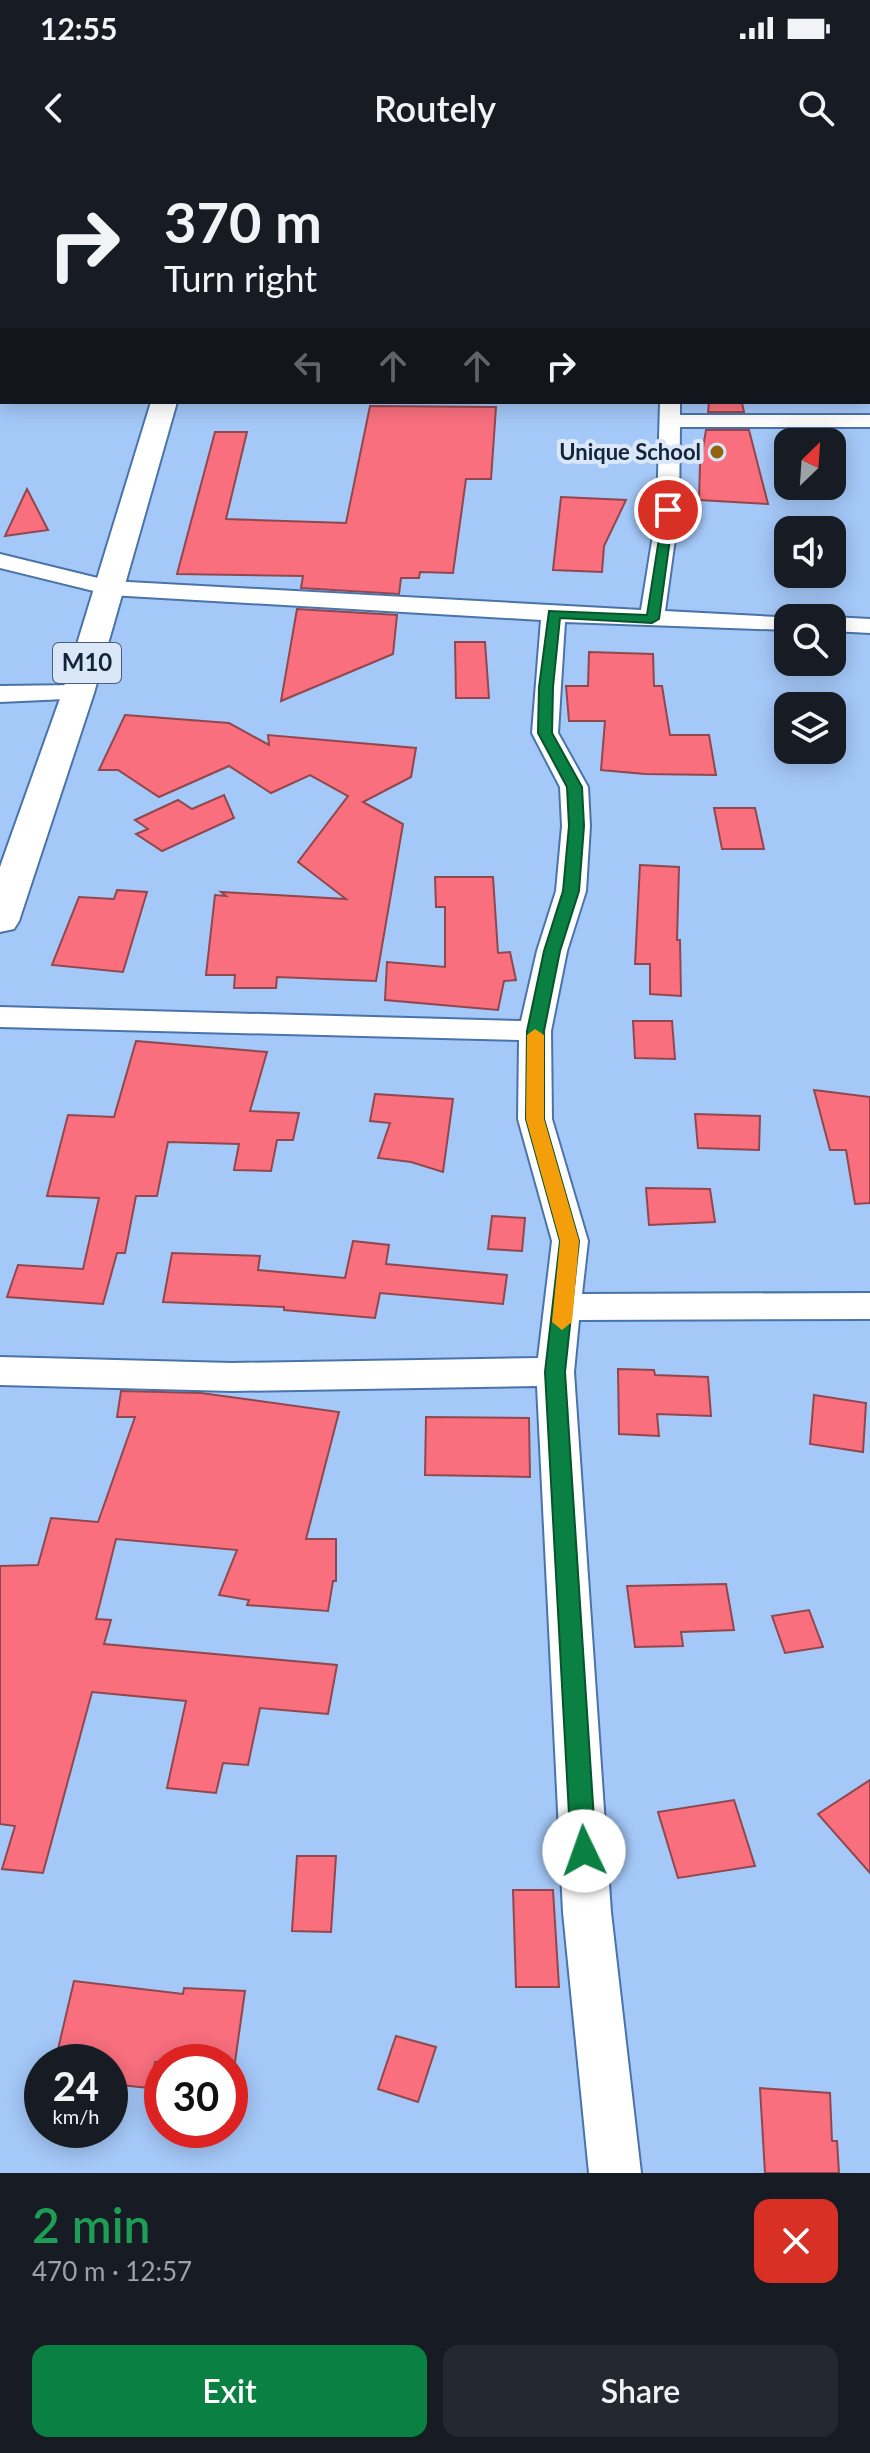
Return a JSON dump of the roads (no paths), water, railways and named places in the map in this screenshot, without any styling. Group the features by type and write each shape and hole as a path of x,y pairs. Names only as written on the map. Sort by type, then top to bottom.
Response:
{"main road":[{"name":"M10","path":"0,921 78,693 163,404"}],"street":[{"path":"652,619 668,510 670,411 870,421"},
{"path":"0,561 110,588 554,614 774,623"},
{"path":"554,614 546,687 545,733 574,787 576,826 571,891 552,951 535,1031 535,1119 570,1241 555,1372 587,1912 615,2173"},
{"path":"846,625 870,626"},
{"path":"0,694 78,693"},
{"path":"0,1017 535,1031"},
{"path":"564,1307 870,1306"},
{"path":"0,1371 232,1377 555,1372"}],"place":[{"name":"Unique School","path":"717,452"}]}
